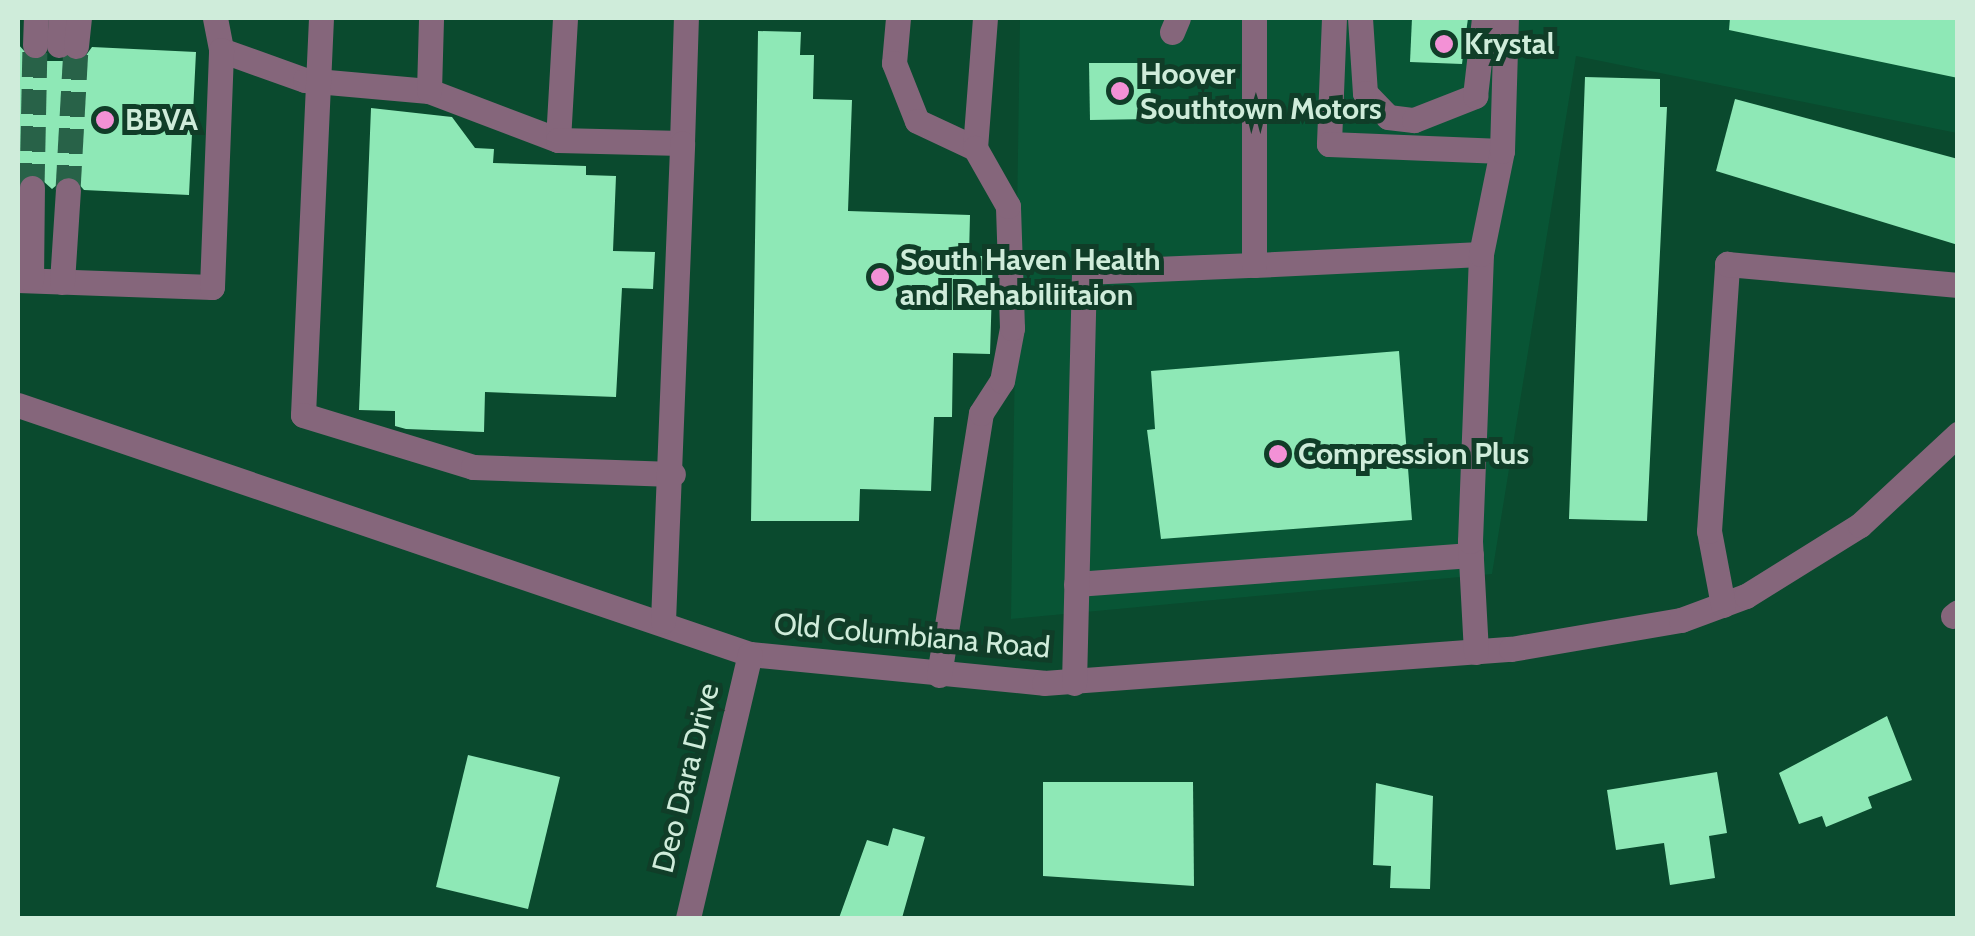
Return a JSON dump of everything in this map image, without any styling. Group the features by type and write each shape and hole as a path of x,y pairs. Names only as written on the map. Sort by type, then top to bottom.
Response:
{"street":[{"path":"36,18 57,45"},
{"path":"57,45 61,18"},
{"path":"57,45 79,18"},
{"path":"40,281 212,287 221,50 215,18"},
{"path":"320,18 304,415 473,467 673,474"},
{"path":"428,91 431,18"},
{"path":"558,140 565,18"},
{"path":"663,621 673,474 686,18"},
{"path":"898,18 894,64 917,121 975,148"},
{"path":"939,676 981,413 1002,380 1012,328 1008,206 975,148 985,18"},
{"path":"1254,18 1254,265"},
{"path":"1334,18 1329,144 1502,150"},
{"path":"1360,18 1365,93 1388,116 1414,120 1475,96 1484,18"},
{"path":"1476,652 1471,555 1481,254 1502,150 1506,18"},
{"path":"221,50 319,83 428,91 558,140 682,143"},
{"path":"40,281 51,189 40,281"},
{"path":"1074,683 1084,272 1481,254"},
{"path":"1724,605 1708,531 1727,264 1958,285"},
{"name":"Old Columbiana Road","path":"18,404 663,621 750,654 939,676 1074,683 1476,652 1681,620 1724,605 1860,525 1958,434"},
{"path":"1076,584 1471,555"},
{"name":"Deo Dara Drive","path":"688,918 750,654"}],"shaded area":[{"path":"1020,18 1957,18 1957,133 1576,56 1492,574 1011,619"}],"building":[{"name":"Krystal","path":"1412,18 1468,18 1462,64 1410,62"},
{"path":"1730,18 1958,18 1958,78 1729,30"},
{"name":"South Haven Health and Rehabiliitaion","path":"758,31 801,32 800,55 814,55 813,99 852,100 848,211 970,215 969,256 993,256 990,354 953,353 952,417 934,417 931,491 860,489 859,521 751,521"},
{"name":"BBVA","path":"18,44 33,61 82,61 92,47 196,52 189,195 84,190 70,174 52,189 33,172 18,181"},
{"name":"Hoover Southtown Motors","path":"1089,63 1150,63 1151,119 1090,120"},
{"path":"1585,77 1660,79 1660,107 1667,107 1647,521 1569,519"},
{"path":"1735,99 1958,159 1958,245 1716,171"},
{"path":"371,108 452,117 475,148 494,149 493,163 586,166 586,175 616,176 613,251 655,252 653,289 622,288 616,397 485,392 484,432 406,429 395,426 395,411 359,410"},
{"name":"Compression Plus","path":"1399,351 1412,520 1161,539 1147,430 1155,429 1151,371"},
{"path":"1887,716 1912,780 1868,797 1872,808 1826,827 1822,816 1799,824 1779,773"},
{"path":"468,755 560,777 528,909 436,887"},
{"path":"1717,772 1727,833 1709,836 1715,878 1670,885 1664,843 1616,850 1607,790"},
{"path":"1043,782 1193,782 1194,886 1043,876"},
{"path":"1376,783 1433,796 1430,889 1390,888 1391,866 1373,865"},
{"path":"893,828 925,837 902,918 839,918 867,840 888,846"}],"tunnel":[{"path":"32,188 35,45"},
{"path":"68,190 76,46"}],"place":[{"name":"Krystal","path":"1444,44"},
{"name":"Hoover Southtown Motors","path":"1120,91"},
{"name":"BBVA","path":"105,120"},
{"name":"South Haven Health and Rehabiliitaion","path":"880,277"},
{"name":"Compression Plus","path":"1278,454"}]}
